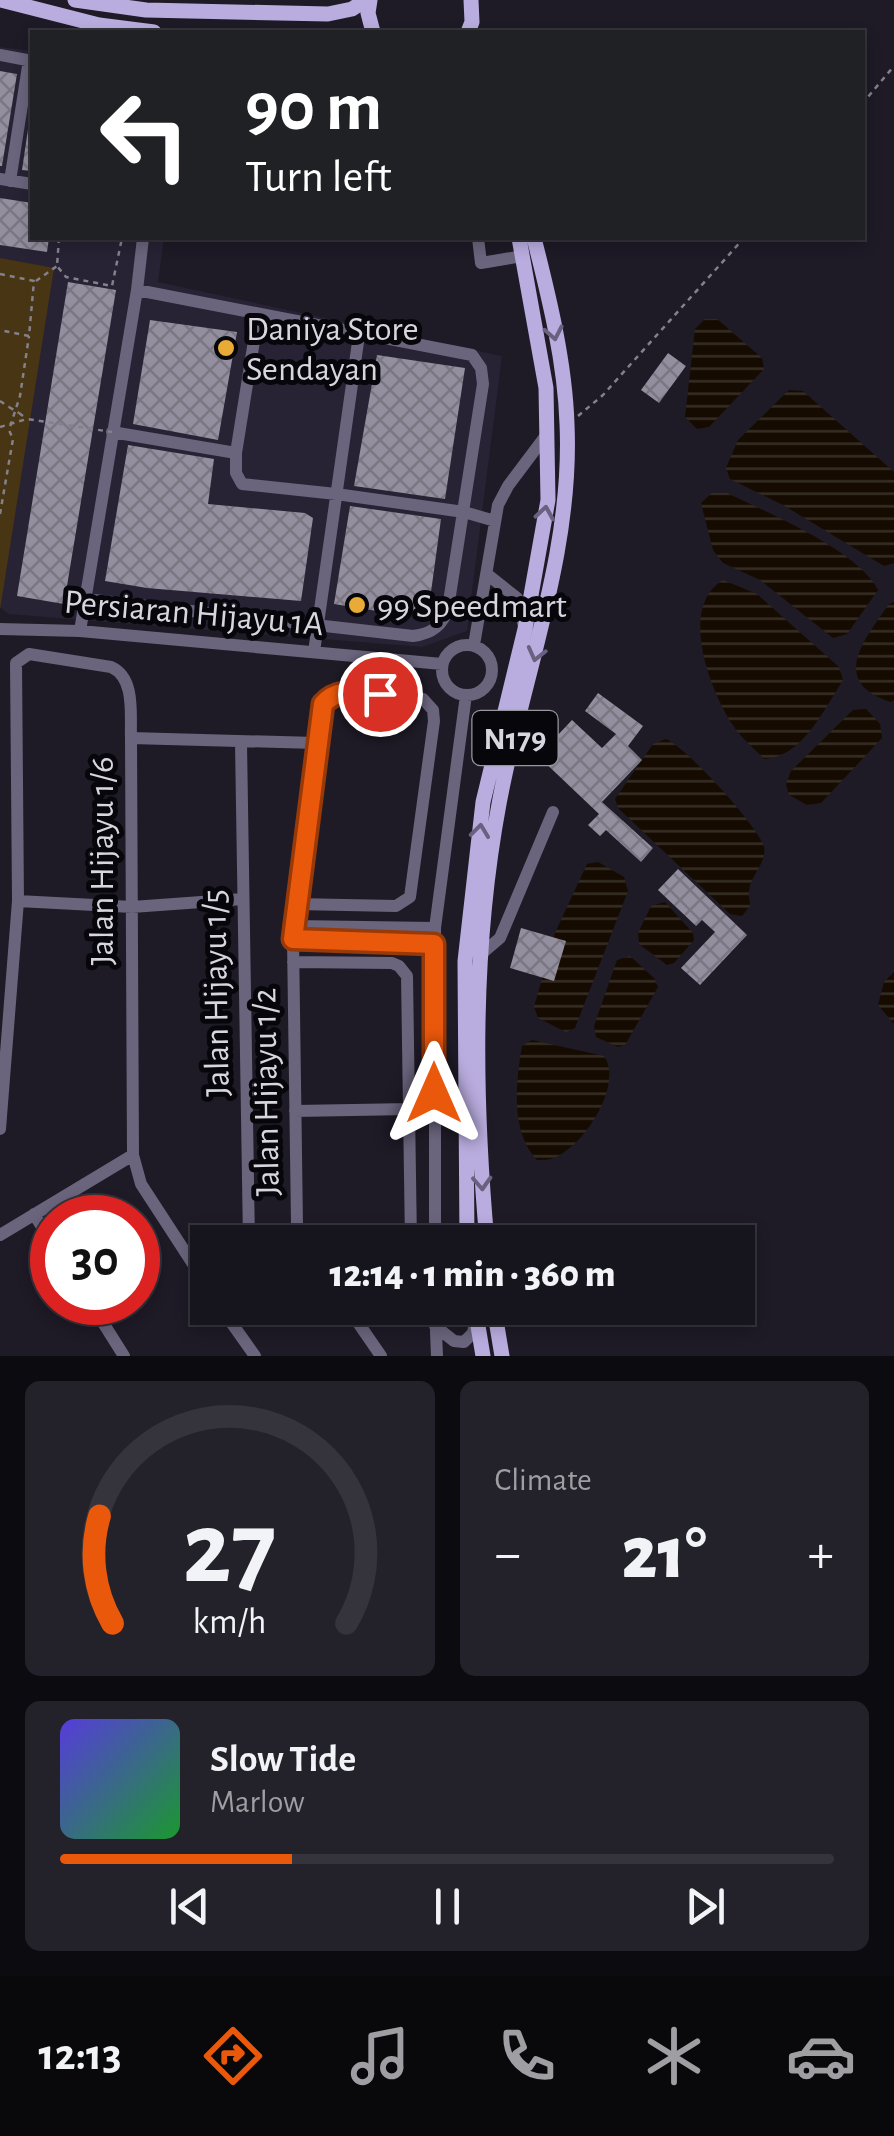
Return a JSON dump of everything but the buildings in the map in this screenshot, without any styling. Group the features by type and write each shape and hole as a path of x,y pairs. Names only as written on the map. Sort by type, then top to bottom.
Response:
{"main road":[{"path":"2,0 131,30"},
{"path":"75,0 146,10 328,14 352,9 368,0 372,30"},
{"path":"469,30 471,0"},
{"name":"N179","path":"468,1225 465,960 483,802 525,629 548,500 546,388 519,240"},
{"name":"N179","path":"485,1225 476,1015 480,955 499,804 543,625 564,500 568,423 534,240"},
{"path":"478,1325 483,1356"},
{"path":"497,1325 502,1356"}],"street":[{"path":"0,55 30,60"},
{"path":"30,65 5,180 30,184"},
{"path":"80,631 143,240"},
{"path":"478,240 481,262 523,256"},
{"path":"85,598 412,636 432,631 445,618 448,608 483,384 477,360 465,352 258,316 137,290"},
{"path":"258,316 236,453 236,473 242,484 464,512 495,521"},
{"path":"314,652 359,334"},
{"path":"112,432 236,453"},
{"path":"474,645 495,521 508,486 549,432"},
{"path":"488,575 517,598 525,629"},
{"name":"Persiaran Hijayu 1A","path":"0,628 80,631 442,664"},
{"path":"474,645 491,662 491,678 482,691 466,695 450,688 442,664 445,656 458,646 474,645"},
{"name":"Jalan Hijayu 1/6","path":"18,901 16,663 28,654 119,670 129,690 131,738 133,1155"},
{"name":"Jalan Hijayu 1/2","path":"295,904 396,906 410,897 433,710 423,699 341,692 323,704 316,743 295,904 293,933 297,1225"},
{"path":"435,1225 434,944 466,695"},
{"path":"131,738 316,743"},
{"name":"Jalan Hijayu 1/5","path":"240,743 249,1225"},
{"path":"480,955 500,938 553,812"},
{"path":"0,1129 18,901 132,907 243,899"},
{"path":"293,933 435,928"},
{"path":"293,933 434,944"},
{"path":"293,962 392,963 404,970 408,983 411,1225"},
{"path":"295,1110 410,1109"},
{"path":"66,1195 133,1155 141,1184 190,1259"},
{"path":"0,1235 30,1216"},
{"path":"104,1325 124,1356"},
{"path":"234,1325 255,1356"},
{"path":"362,1325 381,1356"},
{"path":"435,1326 448,1338 464,1342 473,1333 474,1325"},
{"path":"435,1326 437,1356"}],"path":[{"path":"865,100 894,66"},
{"path":"59,240 57,266 66,277 112,286 122,240"},
{"path":"568,423 603,394 742,240"},
{"path":"0,274 34,282 57,266"},
{"path":"0,514 14,440 9,430 20,396 30,336 34,282"},
{"path":"0,330 30,336"},
{"path":"0,401 27,419"},
{"path":"0,427 27,419 112,432"}],"shaded area":[{"path":"0,47 30,51 30,240 164,240 158,282 502,356 467,631 422,647 8,614 0,607"},
{"path":"0,258 54,268 0,610"},
{"path":"705,319 717,319 762,358 764,369 709,427 697,429 685,417 695,329"},
{"path":"789,390 803,391 894,472 894,563 884,566 783,505 730,479 726,468 738,440"},
{"path":"712,493 727,493 788,522 833,547 868,575 878,590 847,634 833,638 760,580 723,563 713,550 701,503"},
{"path":"723,580 757,594 839,667 843,680 820,717 801,741 778,756 764,759 739,733 723,709 708,671 702,649 702,609"},
{"path":"894,602 891,702 872,693 861,683 856,671 862,645"},
{"path":"866,709 880,724 882,738 821,803 807,805 789,795 786,784 791,771 853,710"},
{"path":"666,739 721,789 764,847 763,859 750,885 750,906 742,916 730,914 619,809 615,799 653,744"},
{"path":"598,862 624,877 628,891 575,1028 566,1032 538,1018 534,1007 555,933 587,864"},
{"path":"665,902 693,933 694,940 674,963 667,965 639,944 638,933 651,906"},
{"path":"630,956 654,978 658,987 625,1045 618,1047 596,1037 594,1026 617,960"},
{"path":"894,972 894,1024 878,1005 884,982"},
{"path":"532,1040 604,1056 609,1068 605,1098 588,1129 565,1152 548,1160 537,1160 528,1148 517,1106 522,1046"}],"place":[{"name":"Daniya Store Sendayan","path":"226,348"},
{"name":"99 Speedmart","path":"357,605"}],"route":[{"path":"380,694 341,692 323,704 293,939 434,944 434,1093"}]}
